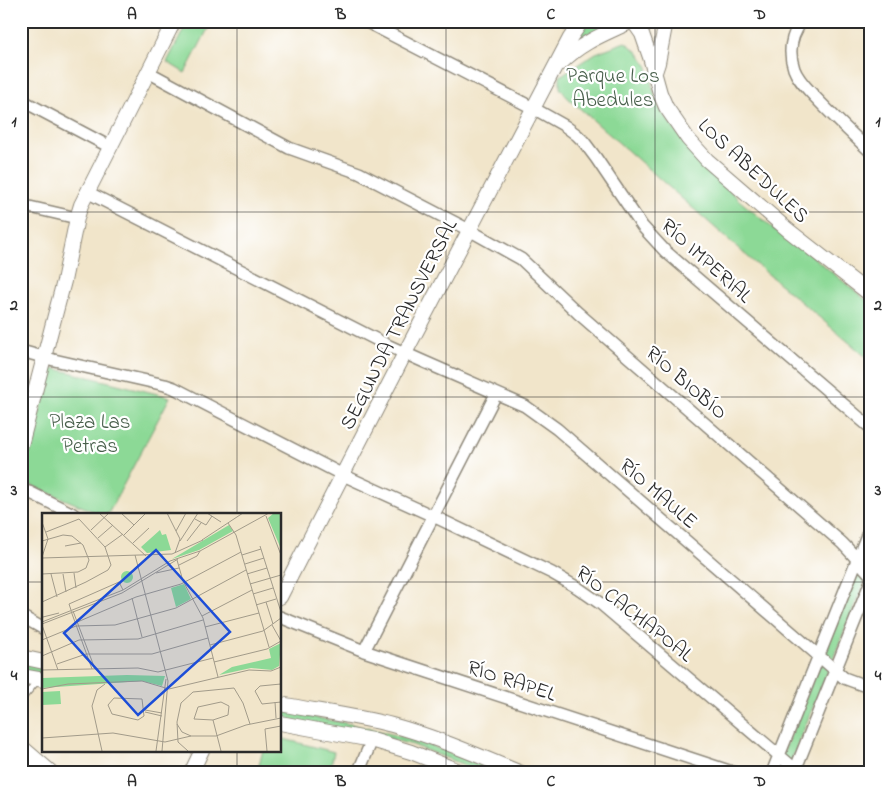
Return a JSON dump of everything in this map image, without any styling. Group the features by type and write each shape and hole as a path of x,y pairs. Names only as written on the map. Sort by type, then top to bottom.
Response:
{"main road":[{"path":"21,749 49,773"},
{"path":"21,763 33,773"}],"street":[{"path":"21,445 64,281 81,205 173,25 157,21"},
{"name":"RÍO IMPERIAL","path":"365,21 534,108 565,126 584,142 642,226 665,250 871,428"},
{"name":"SEGUNDA TRANSVERSAL","path":"281,595 469,230 570,38 582,21"},
{"path":"553,70 591,40 632,21"},
{"name":"LOS ABEDULES","path":"632,21 642,34 666,107 688,139 707,160 788,230 871,295"},
{"path":"655,72 666,21"},
{"path":"802,21 796,30 791,46 792,63 798,78 871,152"},
{"name":"RÍO BIOBÍO","path":"148,72 289,148 359,172 521,259 578,312 842,543 871,575"},
{"path":"21,100 110,147"},
{"name":"RÍO MAULE","path":"87,192 405,353 525,406 557,429 844,678 871,688"},
{"path":"21,205 77,218"},
{"name":"RÍO CACHAPOAL","path":"21,351 165,384 343,475 552,573 601,604 798,772"},
{"path":"364,651 496,394"},
{"path":"21,490 29,492 71,513"},
{"path":"772,773 871,525"},
{"path":"798,772 835,670 871,581"},
{"path":"21,616 42,628"},
{"name":"RÍO RAPEL","path":"281,617 364,651 735,773"},
{"path":"21,658 42,662"},
{"path":"21,676 41,680"},
{"path":"281,704 393,725 521,773"},
{"path":"281,723 372,740 411,752 464,773"},
{"path":"358,773 372,740"},
{"path":"191,773 201,752"}],"lane":[{"path":"21,700 41,680"}],"green space":[{"path":"188,21 212,21 185,73 167,62"},
{"path":"589,21 617,21 576,38"},
{"name":"Parque Los Abedules","path":"625,42 638,52 648,67 659,108 681,138 703,163 740,201 871,304 871,361 755,263 567,97 560,88 560,76 596,53"},
{"name":"Plaza Las Petras","path":"52,368 170,397 109,513 98,513 28,484 21,477"},
{"path":"871,539 871,566 786,773 775,773"},
{"path":"21,661 42,665 42,675 21,671"},
{"path":"281,711 350,724 419,741 501,773 485,773 413,745 370,734 281,719"},
{"path":"281,738 334,752 329,773 257,773 262,752 281,752"}]}
